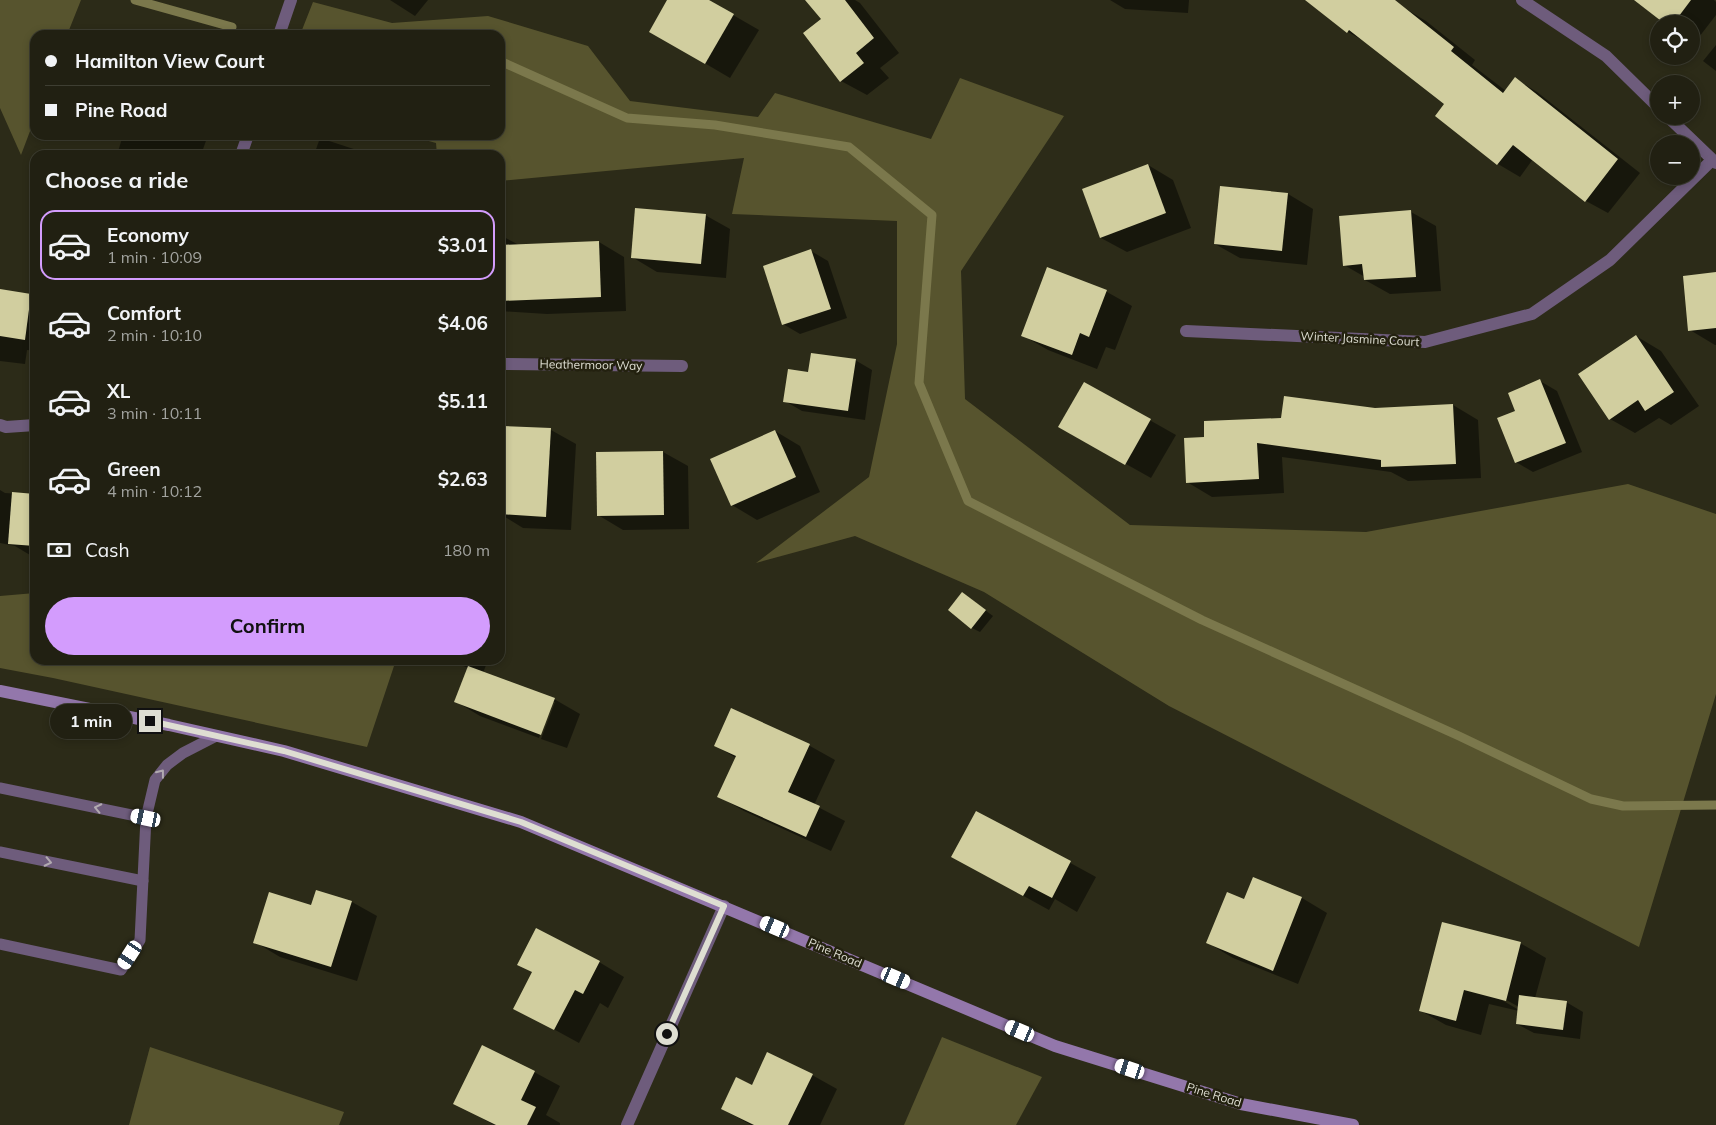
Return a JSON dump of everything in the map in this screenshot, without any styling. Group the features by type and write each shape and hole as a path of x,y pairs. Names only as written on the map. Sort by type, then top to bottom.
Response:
{"street":[{"path":"282,30 291,0"},
{"path":"1522,0 1606,56 1650,99"},
{"path":"1676,125 1714,161"},
{"name":"Winter Jasmine Court","path":"1186,332 1425,342 1532,314 1610,260 1714,161"},
{"name":"Heathermoor Way","path":"505,364 682,366"},
{"path":"0,425 6,427 30,425"},
{"name":"Pine Road","path":"0,690 284,751 521,822 1055,1046 1241,1104 1309,1121 1353,1125"},
{"path":"626,1125 724,906"}],"lane":[{"path":"0,944 120,970 140,940 146,818 156,780 167,765 182,753 216,736"},
{"path":"0,788 146,818"},
{"path":"0,852 143,881"}],"shaded area":[{"path":"0,0 81,0 69,30 30,30 30,131 21,155 0,108"},
{"path":"313,2 392,23 488,16 588,46 630,101 758,117 775,93 931,139 960,78 1064,116 961,271 965,399 1130,525 1366,532 1628,484 1716,514 1716,694 1639,947 1169,706 984,592 855,536 756,563 869,477 897,344 897,221 732,214 744,158 505,181 505,150 437,150 436,143 425,140 505,140 505,30 302,30"},
{"path":"30,593 30,665 394,665 367,747 0,668 0,596"},
{"path":"942,1037 1042,1077 1016,1125 904,1125"},
{"path":"150,1047 344,1112 339,1125 129,1125"}],"building":[{"path":"667,0 709,0 734,14 705,64 649,32"},
{"path":"805,0 845,0 874,38 856,53 864,63 840,82 803,33 821,19"},
{"path":"1305,0 1395,0 1454,47 1451,51 1503,93 1515,77 1618,159 1585,202 1513,145 1497,165 1435,116 1444,104 1349,30 1347,33"},
{"path":"1634,0 1691,0 1680,15 1653,15"},
{"path":"1148,164 1166,213 1100,238 1082,189"},
{"path":"1220,186 1288,193 1282,251 1214,244"},
{"path":"635,208 706,214 701,264 631,258"},
{"path":"1411,210 1416,277 1364,280 1362,264 1343,266 1339,216"},
{"path":"599,241 601,297 505,301 505,245"},
{"path":"811,249 831,309 782,325 763,266"},
{"path":"1047,267 1107,290 1089,337 1080,333 1072,355 1021,336"},
{"path":"1716,272 1716,328 1688,331 1683,276"},
{"path":"0,289 30,294 25,340 0,336"},
{"path":"1636,335 1674,392 1645,411 1638,400 1609,420 1578,374"},
{"path":"811,353 856,359 848,411 783,402 788,369 808,372"},
{"path":"1540,379 1566,443 1515,463 1497,418 1515,411 1508,393"},
{"path":"1084,382 1151,419 1125,465 1058,427"},
{"path":"1284,396 1375,408 1453,404 1456,464 1381,467 1381,460 1257,443 1259,479 1186,483 1184,438 1204,437 1204,421 1281,418"},
{"path":"505,426 551,428 546,517 505,514"},
{"path":"775,430 796,477 731,506 710,459"},
{"path":"663,451 664,515 597,516 596,452"},
{"path":"12,492 30,494 30,546 8,544"},
{"path":"962,592 986,610 971,629 948,610"},
{"path":"468,666 555,698 541,735 454,702"},
{"path":"731,708 810,744 788,792 820,806 806,837 717,797 736,756 714,746"},
{"path":"976,811 1071,861 1052,898 1029,886 1023,896 951,857"},
{"path":"1253,877 1302,897 1273,971 1206,943 1227,892 1244,899"},
{"path":"316,890 352,901 331,967 253,943 269,892 311,905"},
{"path":"1442,922 1521,942 1506,1001 1464,990 1456,1021 1419,1011"},
{"path":"536,928 600,961 583,994 575,990 554,1030 513,1009 532,972 517,965"},
{"path":"1519,995 1567,1001 1563,1030 1516,1024"},
{"path":"482,1045 535,1071 521,1100 536,1107 527,1125 496,1125 453,1104"},
{"path":"767,1052 813,1074 788,1125 754,1125 721,1109 736,1077 752,1085"}],"waterway":[{"path":"135,0 232,27"},
{"path":"505,63 627,118 715,125 849,147 932,215 919,383 968,501 1202,620 1459,736 1591,799 1623,806 1716,805"}],"route":[{"path":"150,721 284,751 521,822 724,906 667,1034"}]}
